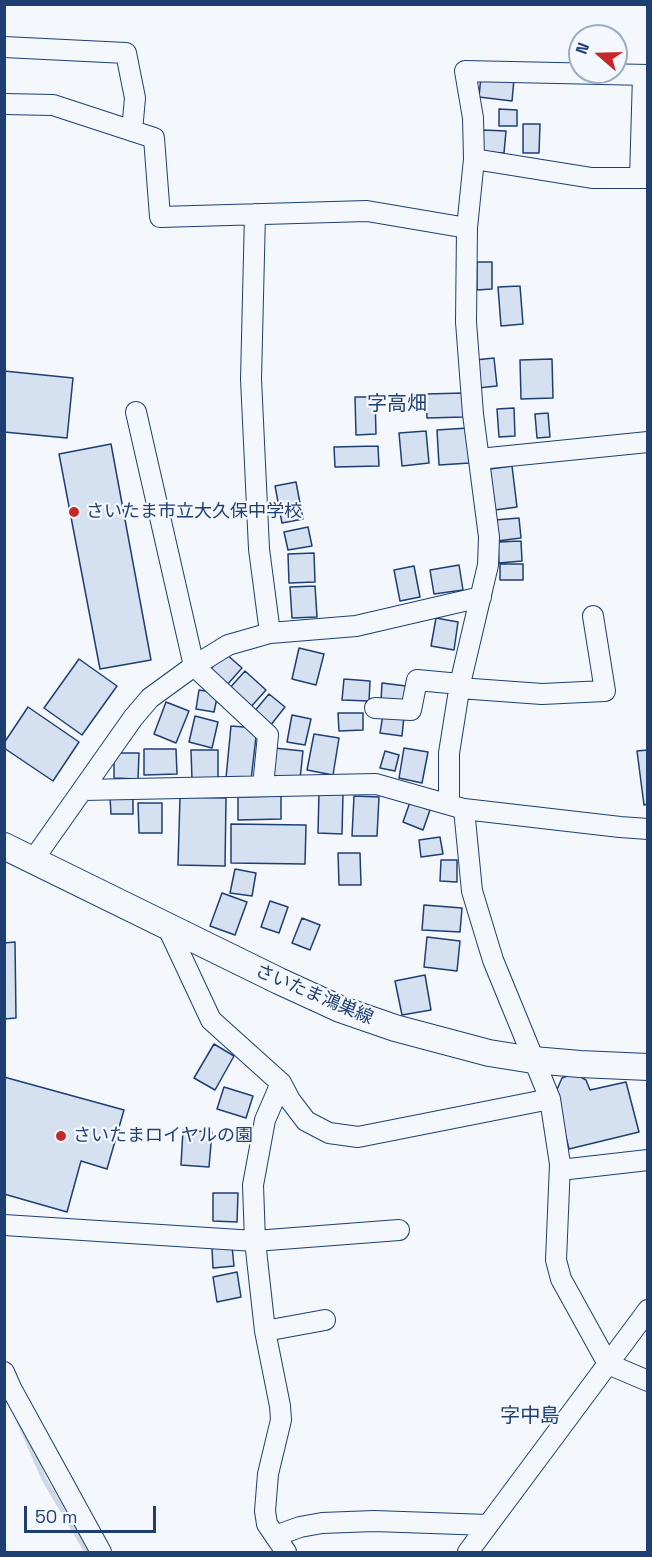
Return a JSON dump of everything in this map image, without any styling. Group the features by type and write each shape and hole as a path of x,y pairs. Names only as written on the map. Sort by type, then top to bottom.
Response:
{"main road":[{"name":"さいたま鴻巣線","path":"4,846 279,981 340,1009 395,1029 489,1053 533,1060 648,1067"}],"street":[{"path":"4,47 126,53 135,98 132,131"},
{"path":"474,159 592,178 644,178 645,75 465,71 473,118 474,159 467,228 466,322 473,414 489,537 488,564 460,686 449,753 456,806 472,891 493,960 550,1100 560,1170 556,1260 561,1279 608,1364 648,1381"},
{"path":"4,104 52,105 154,138 160,217 367,211 467,228"},
{"path":"255,214 251,379 259,549 270,633"},
{"path":"136,412 194,666 268,735 263,786"},
{"path":"479,459 648,442"},
{"path":"33,860 144,705 194,666 228,645 270,633 356,626 481,597"},
{"path":"375,708 411,710 417,680 542,694 605,691 593,616"},
{"path":"82,790 376,784 456,806 620,828 648,829"},
{"path":"167,926 211,1020 281,1083 306,1121 329,1133 358,1137 550,1100"},
{"path":"281,1083 265,1120 253,1185 255,1241 265,1332 280,1413 279,1429 265,1494 267,1524 280,1544 300,1527 333,1523 374,1521 488,1525"},
{"path":"560,1170 648,1160"},
{"path":"4,1225 255,1241 399,1230"},
{"path":"468,1552 648,1310"},
{"path":"265,1332 325,1320"},
{"path":"4,1372 101,1552"}],"building":[{"path":"481,76 514,79 512,101 479,97"},
{"path":"499,109 517,110 517,126 499,126"},
{"path":"523,124 540,124 539,153 523,153"},
{"path":"483,130 506,131 504,153 482,152"},
{"path":"477,262 492,262 492,289 477,290"},
{"path":"520,286 523,324 501,326 498,287"},
{"path":"494,358 497,386 478,388 475,360"},
{"path":"552,359 553,398 521,399 520,360"},
{"path":"4,371 73,378 67,438 4,432"},
{"path":"464,393 464,417 427,418 426,394"},
{"path":"355,397 375,397 376,434 356,435"},
{"path":"514,408 515,436 499,437 497,409"},
{"path":"548,413 550,437 537,438 535,414"},
{"path":"468,428 470,463 439,465 437,430"},
{"path":"426,431 429,463 402,466 399,433"},
{"path":"111,444 151,660 100,669 59,454"},
{"path":"378,446 379,466 335,467 334,447"},
{"path":"512,466 517,507 495,510 490,469"},
{"path":"296,482 303,519 282,523 275,486"},
{"path":"519,518 521,538 497,541 495,520"},
{"path":"308,527 312,546 288,550 284,532"},
{"path":"521,541 522,561 499,563 498,542"},
{"path":"314,553 315,582 289,583 288,554"},
{"path":"500,564 523,564 523,580 500,580"},
{"path":"459,565 463,590 434,594 430,570"},
{"path":"414,566 420,597 400,601 394,570"},
{"path":"315,586 317,617 292,618 290,587"},
{"path":"436,618 458,622 454,650 431,646"},
{"path":"299,648 324,654 316,685 292,679"},
{"path":"225,653 242,668 226,686 209,671"},
{"path":"79,659 117,686 82,735 44,708"},
{"path":"245,671 266,690 249,709 228,690"},
{"path":"344,679 370,681 369,701 342,700"},
{"path":"382,683 406,686 404,704 381,701"},
{"path":"199,690 218,693 214,712 196,709"},
{"path":"269,694 285,707 270,726 253,713"},
{"path":"166,702 189,711 176,743 154,734"},
{"path":"28,707 79,742 53,781 4,748 4,743"},
{"path":"338,713 363,713 363,730 339,731"},
{"path":"383,714 404,716 402,736 380,733"},
{"path":"292,715 311,719 305,745 287,742"},
{"path":"195,716 218,722 212,748 189,742"},
{"path":"231,726 257,728 251,780 226,778"},
{"path":"314,734 339,738 333,775 307,770"},
{"path":"274,748 303,751 300,779 271,776"},
{"path":"404,748 428,752 422,783 399,778"},
{"path":"144,749 176,749 177,774 144,775"},
{"path":"191,750 218,750 218,780 192,780"},
{"path":"648,750 648,804 644,805 637,751"},
{"path":"385,751 399,755 395,771 380,768"},
{"path":"114,753 139,753 138,779 114,778"},
{"path":"319,792 343,793 342,834 318,833"},
{"path":"133,796 133,814 111,814 110,797"},
{"path":"281,796 281,819 238,820 238,797"},
{"path":"354,796 379,797 377,836 352,836"},
{"path":"180,797 226,798 225,866 178,865"},
{"path":"410,802 430,810 423,830 403,822"},
{"path":"138,803 162,803 162,833 139,833"},
{"path":"231,824 306,825 305,864 231,863"},
{"path":"440,837 443,854 421,857 419,840"},
{"path":"338,853 360,853 361,885 339,885"},
{"path":"441,860 457,860 457,882 440,881"},
{"path":"235,869 256,873 252,896 230,893"},
{"path":"222,893 247,902 235,935 210,926"},
{"path":"270,901 288,907 279,933 261,927"},
{"path":"424,905 462,908 460,932 422,930"},
{"path":"302,918 320,925 310,950 292,943"},
{"path":"427,937 460,941 457,971 424,967"},
{"path":"15,942 16,1018 4,1019 4,943"},
{"path":"425,975 431,1010 402,1015 395,981"},
{"path":"214,1044 234,1056 215,1090 194,1078"},
{"path":"570,1075 586,1080 590,1090 626,1082 639,1132 569,1149 555,1094 562,1078"},
{"name":"さいたまロイヤルの園","path":"4,1077 124,1110 107,1169 81,1161 67,1212 4,1194"},
{"path":"224,1087 253,1096 246,1118 217,1109"},
{"path":"183,1130 212,1132 209,1167 181,1165"},
{"path":"213,1193 238,1193 237,1222 213,1221"},
{"path":"232,1246 234,1266 213,1268 212,1248"},
{"path":"237,1272 241,1297 217,1302 213,1277"}],"waterway":[{"path":"19,1421 44,1479 87,1552"}],"place":[{"name":"さいたま市立大久保中学校","path":"74,512"},
{"name":"さいたまロイヤルの園","path":"61,1136"}],"district":[{"name":"字高畑","path":"397,405"},
{"name":"字中島","path":"530,1417"}]}
